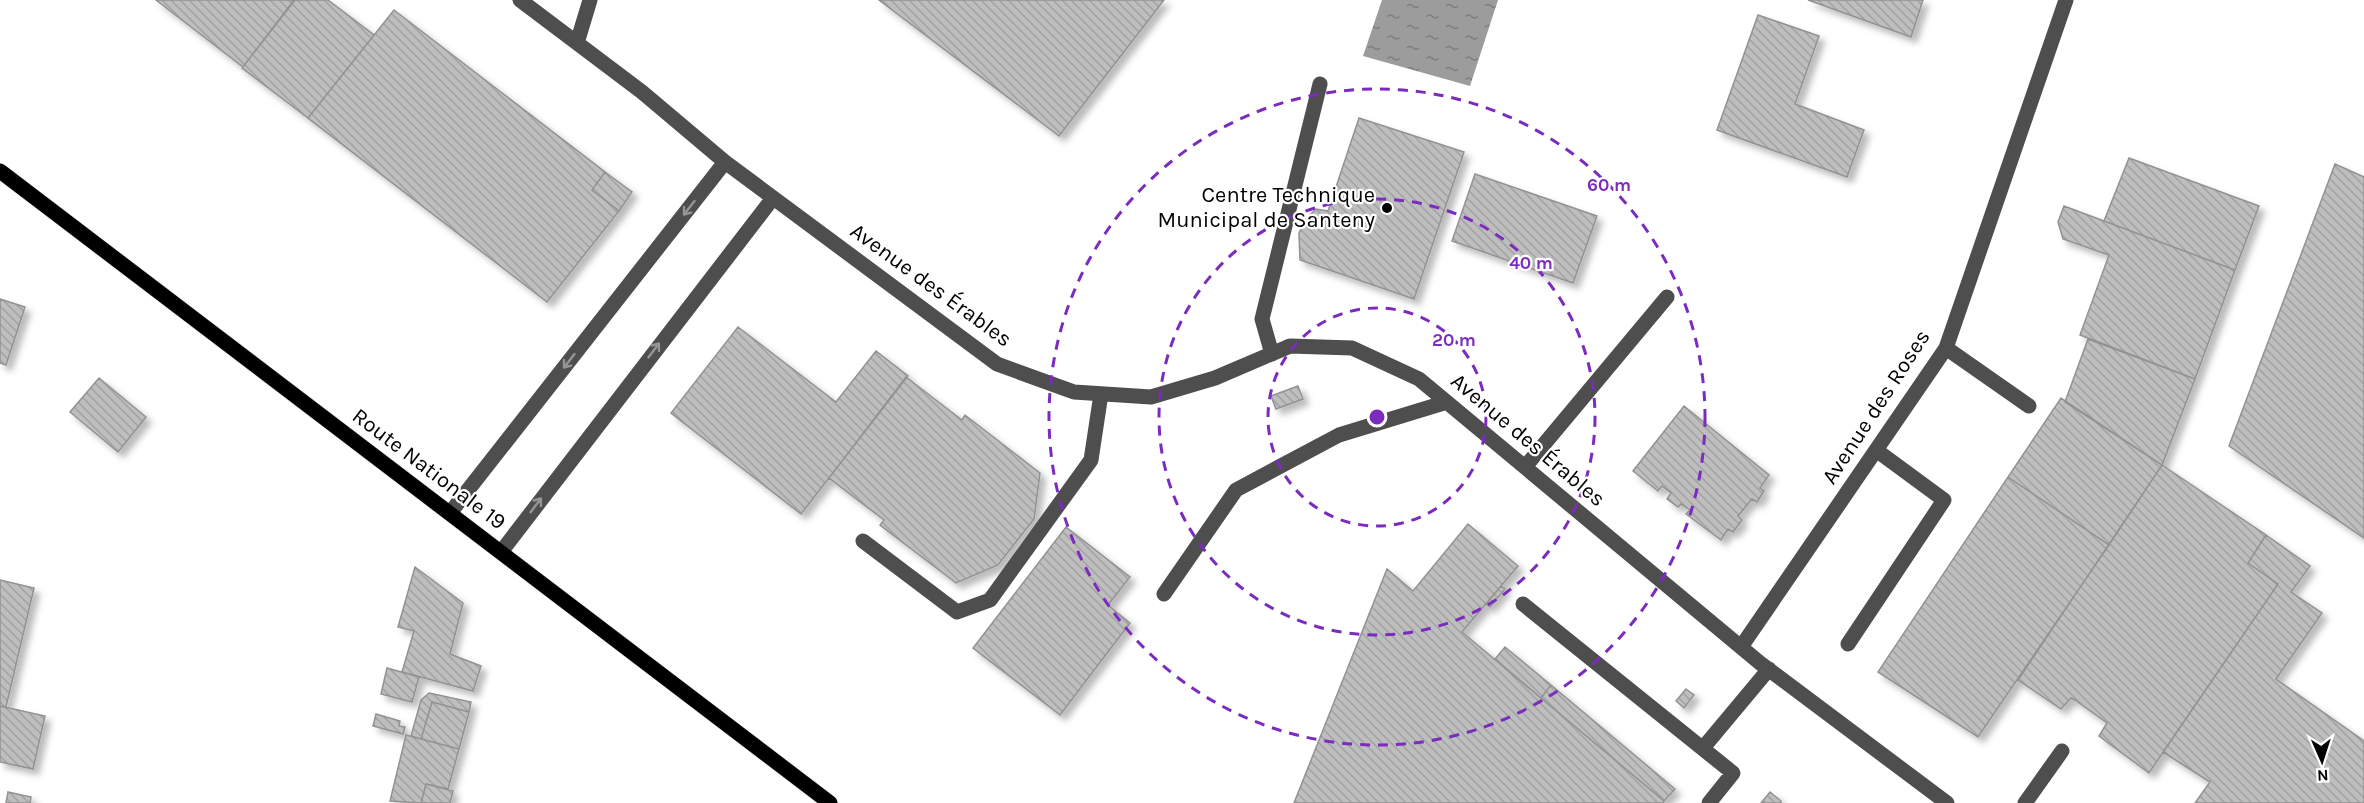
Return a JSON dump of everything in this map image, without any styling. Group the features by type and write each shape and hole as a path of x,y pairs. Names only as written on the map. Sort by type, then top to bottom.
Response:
{"main road":[{"name":"Route Nationale 19","path":"0,171 830,803"}],"street":[{"name":"Avenue des Érables","path":"520,0 725,162 997,364 1074,392 1151,397 1215,378 1290,346 1352,348 1419,379 1741,648 1947,803"},
{"path":"577,43 590,0"},
{"name":"Avenue des Roses","path":"1741,648 1946,348 2066,0"},
{"path":"1272,354 1262,319 1320,84"},
{"path":"450,513 725,162"},
{"path":"501,552 773,198"},
{"path":"1525,467 1666,297"},
{"path":"1946,348 2029,406"},
{"path":"863,542 957,612 990,600 1091,460 1101,394"},
{"path":"1164,594 1236,490 1339,435 1447,402"},
{"path":"1848,644 1944,500 1876,450"},
{"path":"1523,604 1733,773 1709,803"},
{"path":"1703,748 1769,669"},
{"path":"2025,803 2062,751"}],"water":[{"path":"1382,0 1498,0 1470,86 1363,56"}],"building":[{"path":"156,0 294,0 243,67"},
{"path":"295,0 328,0 374,35 308,118 242,68"},
{"path":"879,0 1164,0 1059,136"},
{"path":"1808,0 1923,0 1911,37"},
{"path":"394,10 605,172 592,190 619,211 547,302 308,118"},
{"path":"1758,15 1819,36 1795,104 1864,130 1847,177 1717,130"},
{"name":"Centre Technique Municipal de Santeny","path":"1359,118 1464,152 1414,299 1300,260 1299,233 1305,220 1316,209 1328,211"},
{"path":"2129,158 2259,206 2235,270 2104,221"},
{"path":"2335,164 2364,177 2364,538 2229,446"},
{"path":"605,172 632,192 619,211 592,190"},
{"path":"1475,174 1597,216 1573,283 1452,241"},
{"path":"2064,206 2235,270 2195,379 2080,335 2109,255 2063,239 2058,222"},
{"path":"0,299 25,307 6,365 0,363"},
{"path":"738,327 836,402 876,351 908,376 801,514 671,413"},
{"path":"2088,339 2195,379 2162,465 2065,402"},
{"path":"906,377 962,420 965,415 1040,473 1034,519 998,565 956,583 880,525 884,520 829,478"},
{"path":"99,378 146,417 118,452 70,412"},
{"path":"1298,386 1303,399 1276,409 1271,396"},
{"path":"2061,398 2162,465 2109,545 2008,477"},
{"path":"1684,406 1769,475 1760,488 1764,491 1757,502 1752,499 1738,516 1742,520 1733,532 1728,529 1721,540 1686,514 1690,510 1681,504 1678,507 1667,499 1671,493 1662,486 1658,491 1633,471"},
{"path":"2162,465 2266,535 2248,563 2278,584 2149,773 2099,736 2107,723 2075,700 2071,698 2061,709 2018,680"},
{"path":"2008,477 2109,545 1978,737 1878,672"},
{"path":"1468,524 1518,566 1462,632 1664,801 1663,803 1294,803 1387,569 1413,591"},
{"path":"1066,527 1130,577 1108,605 1130,623 1060,715 973,648"},
{"path":"2266,535 2310,566 2291,592 2322,613 2276,679 2364,741 2364,803 2195,803 2210,782 2163,752 2278,584 2248,563"},
{"path":"415,567 463,603 450,654 481,666 473,691 402,672 414,631 398,627"},
{"path":"0,580 34,588 6,707 0,706"},
{"path":"1501,586 1505,589 1490,607 1486,604"},
{"path":"1505,647 1551,685 1541,698 1495,659"},
{"path":"387,668 419,677 412,702 381,694"},
{"path":"1551,685 1675,789 1664,801 1541,698"},
{"path":"1686,689 1694,695 1684,708 1676,701"},
{"path":"429,693 471,702 469,712 432,702 421,739 411,736 421,700"},
{"path":"432,702 469,712 459,749 421,739"},
{"path":"0,706 45,716 33,769 0,762"},
{"path":"376,714 400,721 399,726 405,727 403,734 373,726"},
{"path":"406,735 459,749 448,789 426,784 421,803 390,801"},
{"path":"426,784 453,791 450,803 421,803"},
{"path":"8,792 31,797 30,803 6,803"},
{"path":"1770,792 1781,801 1781,803 1761,803"}],"place":[{"name":"Centre Technique Municipal de Santeny","path":"1387,208"}]}
